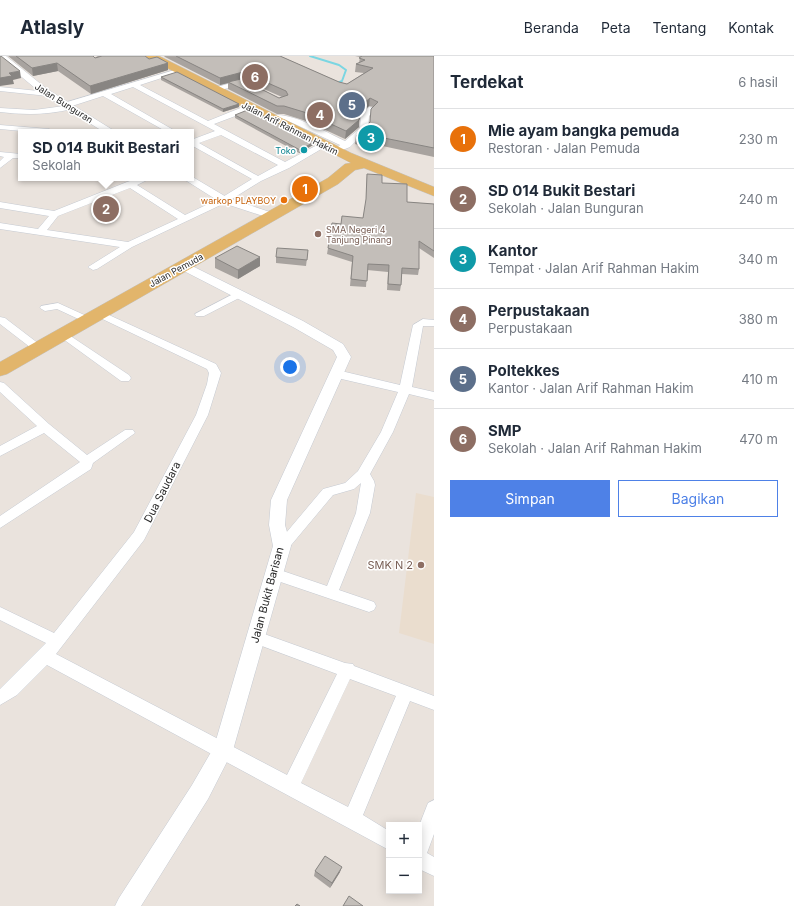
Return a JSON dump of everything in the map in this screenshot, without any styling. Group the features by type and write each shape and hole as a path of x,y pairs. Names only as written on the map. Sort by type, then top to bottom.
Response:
{"main road":[{"name":"Jalan Arif Rahman Hakim","path":"150,56 214,89 251,104 272,118 324,145 434,192"},
{"name":"Jalan Pemuda","path":"0,370 333,182 349,156"}],"street":[{"name":"Jalan Bunguran","path":"1,56 48,94 106,129"},
{"path":"0,110 33,114 46,113 178,71"},
{"path":"214,89 241,82 255,89"},
{"path":"135,85 286,166"},
{"path":"0,89 48,94"},
{"path":"105,94 168,129"},
{"path":"207,124 251,104"},
{"path":"272,118 285,117 349,156 364,130 365,114 372,109"},
{"path":"0,127 24,129"},
{"path":"194,141 221,132"},
{"path":"194,143 258,179"},
{"path":"93,266 129,245 224,200 258,179 286,166 324,145"},
{"path":"0,154 18,156"},
{"path":"0,165 11,155"},
{"path":"40,232 56,214 138,181"},
{"path":"192,181 224,200 272,216"},
{"path":"130,184 185,219"},
{"path":"0,205 56,214"},
{"path":"0,226 129,245"},
{"name":"Jalan Bukit Barisan","path":"128,906 200,792 223,750 282,546 277,525 279,500 308,434 338,374 344,356 338,347 184,266"},
{"path":"200,314 239,294"},
{"name":"Dua Saudara","path":"0,698 11,690 45,656 139,536 202,416 215,373 212,367 93,317 58,306 45,308"},
{"path":"1,320 14,332 39,349"},
{"path":"282,546 328,492 349,486 363,474 387,432 405,390 414,357 418,325 423,322 434,323"},
{"path":"63,334 125,378"},
{"path":"338,374 434,396"},
{"path":"0,386 45,427 87,461"},
{"path":"0,452 45,427"},
{"path":"0,524 86,466 87,461 129,433"},
{"path":"331,593 363,513 368,481 363,474"},
{"path":"274,574 369,606"},
{"path":"0,613 57,641"},
{"path":"256,637 347,669 434,704"},
{"path":"45,656 352,819 386,839"},
{"path":"290,787 347,669"},
{"path":"352,819 406,692"},
{"path":"422,843 434,809"},
{"path":"422,860 434,866"}],"shaded area":[{"name":"SMK N 2","path":"416,493 434,497 434,644 399,633"}],"building":[{"path":"0,56 20,71 9,73 12,76 0,78"},
{"path":"16,56 93,56 95,58 102,56 145,56 149,59 157,57 168,63 90,86 57,63 32,68"},
{"path":"176,56 280,56 339,82 347,84 373,68 356,64 365,60 359,58 362,56 434,56 434,148 374,136 369,140 356,136 370,122 371,109 378,102 370,98 361,106 359,120 346,131 307,113 284,106 277,106 228,82 241,79 279,98 288,95 286,91 243,72 220,78"},
{"path":"177,72 239,104 223,109 161,77"},
{"path":"250,109 314,142 300,150 235,115"},
{"path":"367,174 382,175 382,183 407,184 407,202 434,204 434,251 419,241 419,269 402,268 401,285 388,284 389,265 368,264 367,281 351,279 353,256 328,248 332,223 341,224 342,216 363,218 366,199"},
{"path":"237,246 260,257 238,270 215,258"},
{"path":"277,248 308,250 307,260 276,257"},
{"path":"325,856 342,867 332,883 315,871"},
{"path":"349,896 363,906 343,906"}],"waterway":[{"path":"310,56 339,65 346,70 342,81 335,84"}],"place":[{"name":"SMP","path":"255,77"},
{"name":"Poltekkes","path":"352,105"},
{"name":"Perpustakaan","path":"320,115"},
{"name":"Kantor","path":"371,138"},
{"name":"Toko","path":"304,150"},
{"name":"Mie ayam bangka pemuda","path":"305,189"},
{"name":"warkop PLAYBOY","path":"284,200"},
{"name":"SD 014 Bukit Bestari","path":"106,209"},
{"name":"SMA Negeri 4 Tanjung Pinang","path":"318,234"},
{"name":"SMK N 2","path":"421,565"}]}
